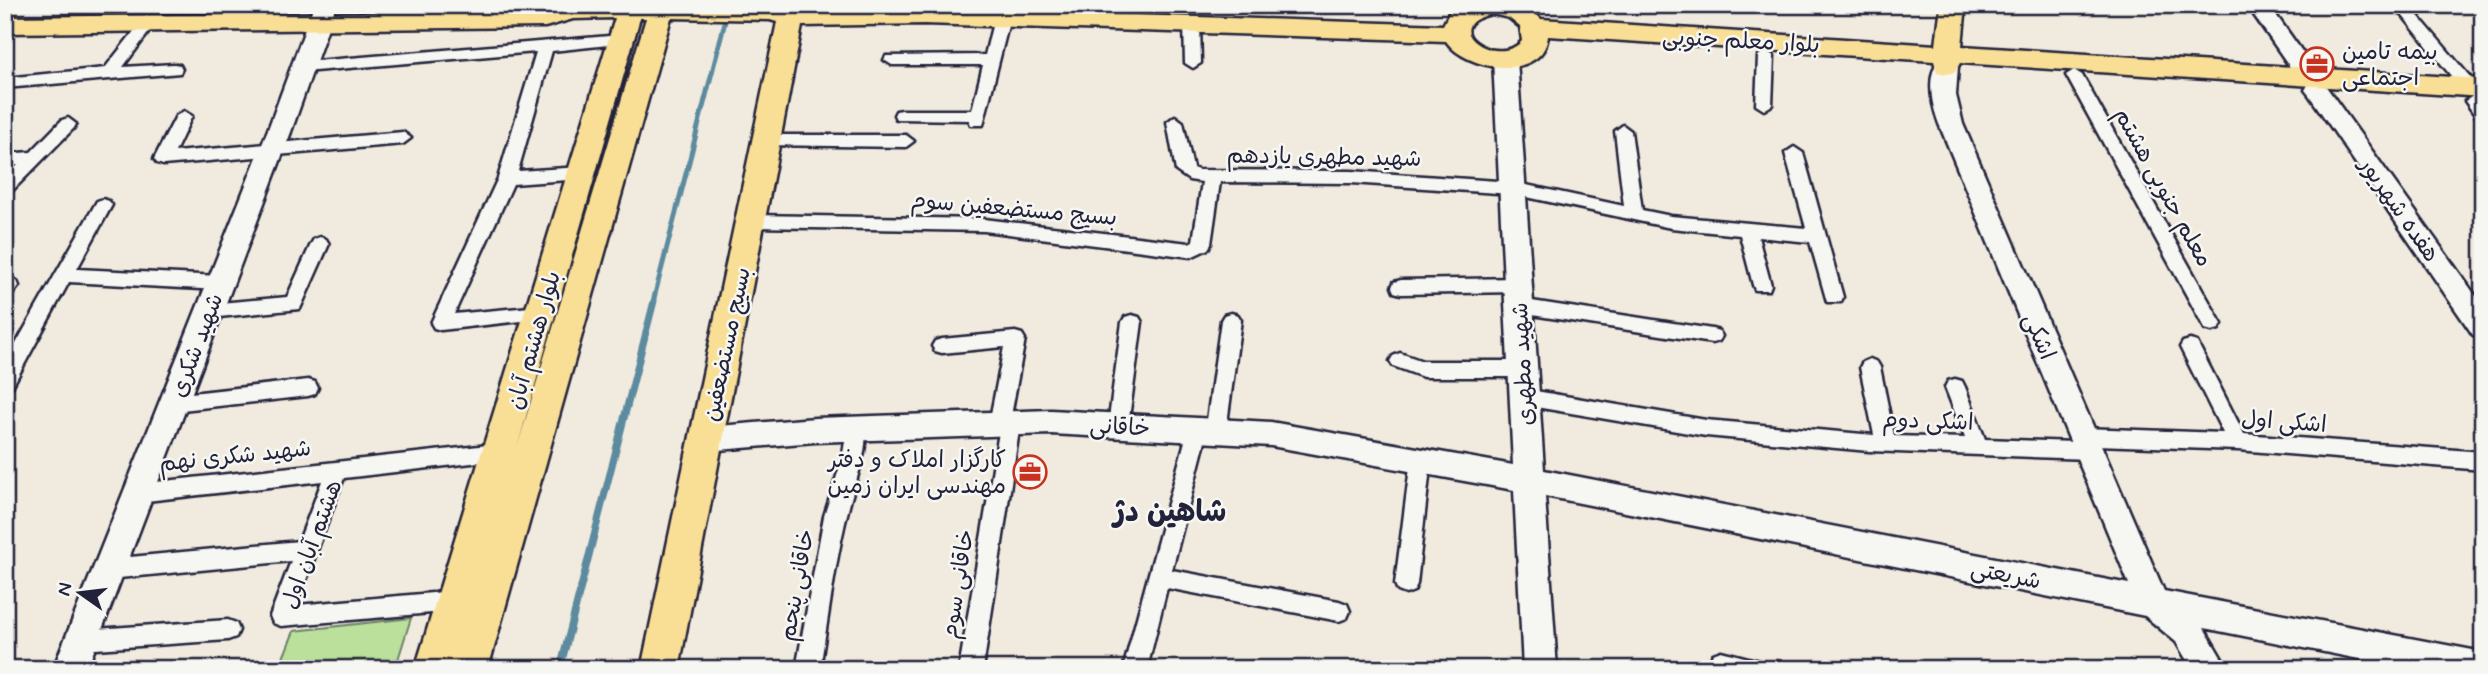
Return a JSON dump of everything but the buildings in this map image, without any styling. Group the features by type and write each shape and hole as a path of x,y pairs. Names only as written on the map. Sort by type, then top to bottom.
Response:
{"main road":[{"path":"5,25 147,24 323,12 520,5"},
{"path":"1048,5 1122,6 1456,25"},
{"path":"1947,59 1954,5"},
{"path":"1492,6 1518,13 1535,35 1518,56 1505,59 1477,55 1465,49 1456,25 1467,11 1492,6"},
{"path":"5,12 223,7 545,19 564,8 655,8 780,10 846,16 986,14 1192,23 1456,25"},
{"name":"بلوار هشتم آبان","path":"434,669 621,40 655,8"},
{"name":"بلوار هشتم آبان","path":"469,669 655,8"},
{"name":"بسیج مستضعفین","path":"660,669 785,53 780,10"},
{"path":"785,53 808,31 846,16"},
{"name":"بلوار معلم جنوبی","path":"1535,35 2313,84"},
{"name":"بلوار معلم جنوبی","path":"1535,35 1766,56 1947,59 2074,75 2313,84"},
{"path":"2313,84 2478,98"}],"street":[{"name":"هفده شهریور","path":"2258,5 2483,328"},
{"path":"2401,5 2478,98"},
{"name":"شهید شکری","path":"70,669 273,148 323,12"},
{"path":"902,115 977,118 992,61 986,14"},
{"path":"1192,23 1193,63"},
{"path":"110,73 147,24"},
{"path":"303,67 621,40"},
{"path":"541,313 441,323 507,178 545,47"},
{"path":"1764,105 1766,56"},
{"name":"شهید مطهری","path":"1505,59 1540,669"},
{"name":"اشکی","path":"1947,59 1941,85 1943,103 2153,603"},
{"path":"892,60 992,61"},
{"path":"5,83 173,69"},
{"name":"معلم جنوبی هشتم","path":"2074,75 2212,324"},
{"path":"184,116 163,159 403,138"},
{"name":"شهید مطهری یازدهم","path":"1175,122 1185,171 1195,176 1350,177 1512,188 1671,222 1817,236"},
{"path":"5,188 68,124"},
{"path":"1623,131 1634,214"},
{"path":"767,141 906,141"},
{"path":"1794,153 1834,297"},
{"path":"5,160 34,157"},
{"path":"507,178 582,173"},
{"name":"بسیج مستضعفین سوم","path":"751,221 984,225 1191,250 1202,244 1212,176"},
{"path":"5,381 103,205"},
{"path":"1747,229 1762,285"},
{"path":"209,311 293,304 320,244"},
{"path":"65,275 220,283"},
{"path":"1401,287 1518,296 1712,336"},
{"path":"1135,669 1159,577 1207,431 1231,320"},
{"path":"1118,426 1132,322"},
{"name":"خاقانی سوم","path":"942,346 1016,339 971,669"},
{"path":"2190,347 2238,442"},
{"name":"اشکی دوم","path":"1400,361 1423,369 1523,383 1706,428 1886,443 1978,446 2085,444"},
{"path":"1870,367 1886,443"},
{"path":"1955,387 1978,446"},
{"path":"173,403 308,388"},
{"name":"خاقانی","path":"706,439 855,428 1004,424 1118,426 1270,434 1529,480"},
{"name":"خاقانی پنجم","path":"808,669 835,516 852,460 855,428"},
{"name":"اشکی اول","path":"2085,444 2238,442 2483,461"},
{"name":"شهید شکری نهم","path":"138,493 500,451 531,450"},
{"path":"1406,584 1421,459"},
{"name":"هشتم آبان اول","path":"338,470 281,616 455,601"},
{"name":"شریعتی","path":"1529,480 2483,668"},
{"path":"109,569 307,550"},
{"path":"1159,577 1339,611"},
{"path":"2153,603 2188,631 2211,669"},
{"path":"81,640 228,630"},
{"path":"1721,662 1752,669"}],"green space":[{"path":"411,618 395,669 212,669 281,663 294,631"}],"waterway":[{"path":"653,302 727,14"},
{"path":"560,669 654,301"}],"place":[{"name":"بیمه تامین اجتماعی","path":"2317,64"},
{"name":"کارگزار املاک و دفتر مهندسی ایران زمین","path":"1030,472"}],"district":[{"name":"شاهین دژ","path":"1170,511"}]}
